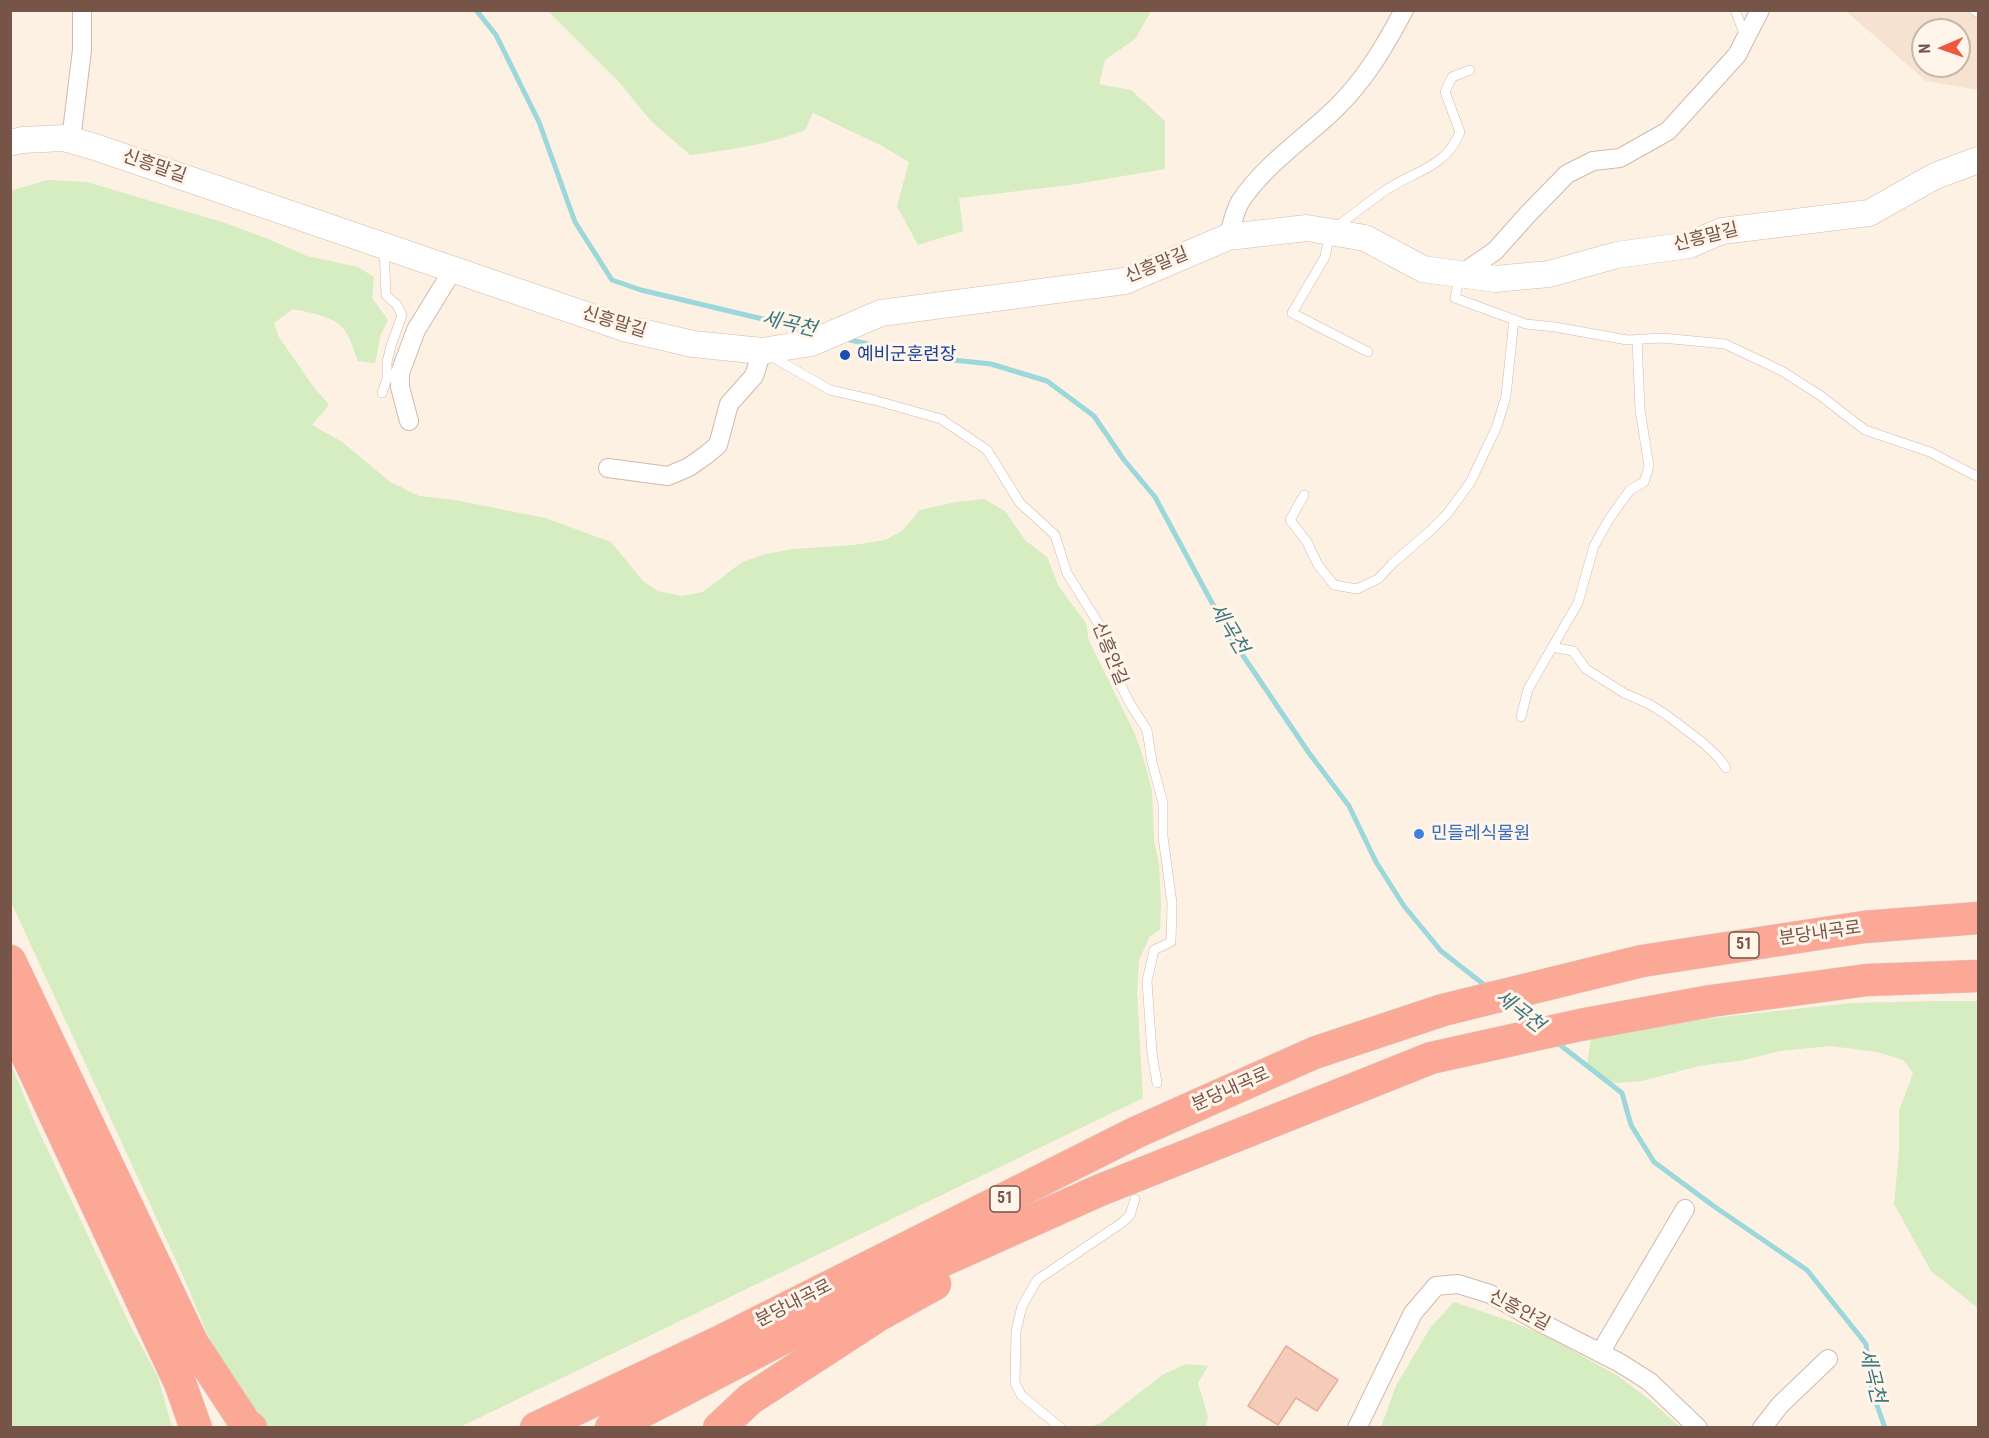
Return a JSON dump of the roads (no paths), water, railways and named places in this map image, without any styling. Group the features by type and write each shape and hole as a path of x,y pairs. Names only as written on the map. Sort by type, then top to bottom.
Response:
{"highway":[{"name":"분당내곡로","path":"536,1428 719,1342 1137,1132 1314,1053 1443,1010 1642,961 1863,927 1978,918"},
{"path":"10,961 193,1344 250,1428"},
{"name":"분당내곡로","path":"610,1428 864,1296 1098,1191 1431,1058 1711,1001 1868,980 1978,976"},
{"path":"10,1019 180,1383 196,1428"},
{"path":"719,1428 750,1399 879,1315 1098,1191"}],"street":[{"path":"71,140 82,50 82,10"},
{"path":"1228,237 1239,203 1270,167 1355,87 1381,53 1404,10"},
{"path":"1460,275 1496,251 1567,174 1593,161 1620,158 1668,131 1737,55 1760,10"},
{"name":"신흥말길","path":"10,143 22,140 64,138 384,244 624,328 693,344 762,351 811,343 881,313 1125,280 1228,237 1307,228 1365,238 1423,269 1495,279 1549,273 1617,255 1689,245 1722,231 1869,213 1935,176 1978,160"},
{"path":"409,421 400,387 400,373 416,330 454,268"},
{"path":"608,468 668,476 689,467 706,455 718,445 729,404 754,376 762,351"},
{"path":"1600,1353 1685,1209"},
{"name":"신흥안길","path":"1358,1428 1413,1313 1436,1286 1458,1284 1490,1294 1650,1382 1698,1428"},
{"path":"1762,1428 1780,1406 1828,1359"}],"lane":[{"path":"1735,10 1746,38"},
{"path":"1974,10 1978,13"},
{"path":"1368,352 1292,313 1325,257 1330,232 1388,189 1418,174 1455,146 1460,132 1445,92 1452,77 1470,70"},
{"path":"382,393 387,379 387,362 391,346 402,315 398,305 386,295 384,244"},
{"path":"1460,275 1455,298 1526,324 1627,340 1662,338 1725,345 1782,371 1821,396 1865,430 1930,452 1978,477"},
{"path":"1304,495 1290,520 1307,542 1317,565 1334,585 1357,589 1378,579 1447,514 1470,483 1497,426 1506,396 1514,319"},
{"path":"1521,717 1527,689 1578,603 1594,546 1630,490 1644,482 1649,466 1640,410 1637,339"},
{"name":"신흥안길","path":"762,351 830,390 941,419 987,450 1020,502 1055,535 1067,573 1100,626 1111,665 1129,702 1147,730 1152,762 1163,803 1163,837 1172,903 1171,942 1154,950 1147,981 1152,1053 1157,1083"},
{"path":"1552,647 1573,651 1586,669 1624,693 1665,714 1702,742 1726,768"},
{"path":"1061,1428 1021,1395 1015,1383 1016,1331 1022,1306 1037,1280 1123,1222 1130,1215 1135,1199"}],"waterway":[{"name":"세곡천","path":"476,10 496,35 539,122 575,222 612,280 641,290 813,331"},
{"name":"세곡천","path":"846,339 925,357 991,364 1047,381 1094,416 1124,460 1155,497 1231,638 1309,753 1349,806 1376,862 1404,906 1441,951 1487,987"},
{"name":"세곡천","path":"1511,1006 1534,1024"},
{"name":"세곡천","path":"1555,1041 1622,1093 1631,1125 1654,1162 1807,1270 1866,1344 1872,1391 1885,1428"}],"place":[{"name":"예비군훈련장","path":"845,355"},
{"name":"민들레식물원","path":"1419,834"}]}
